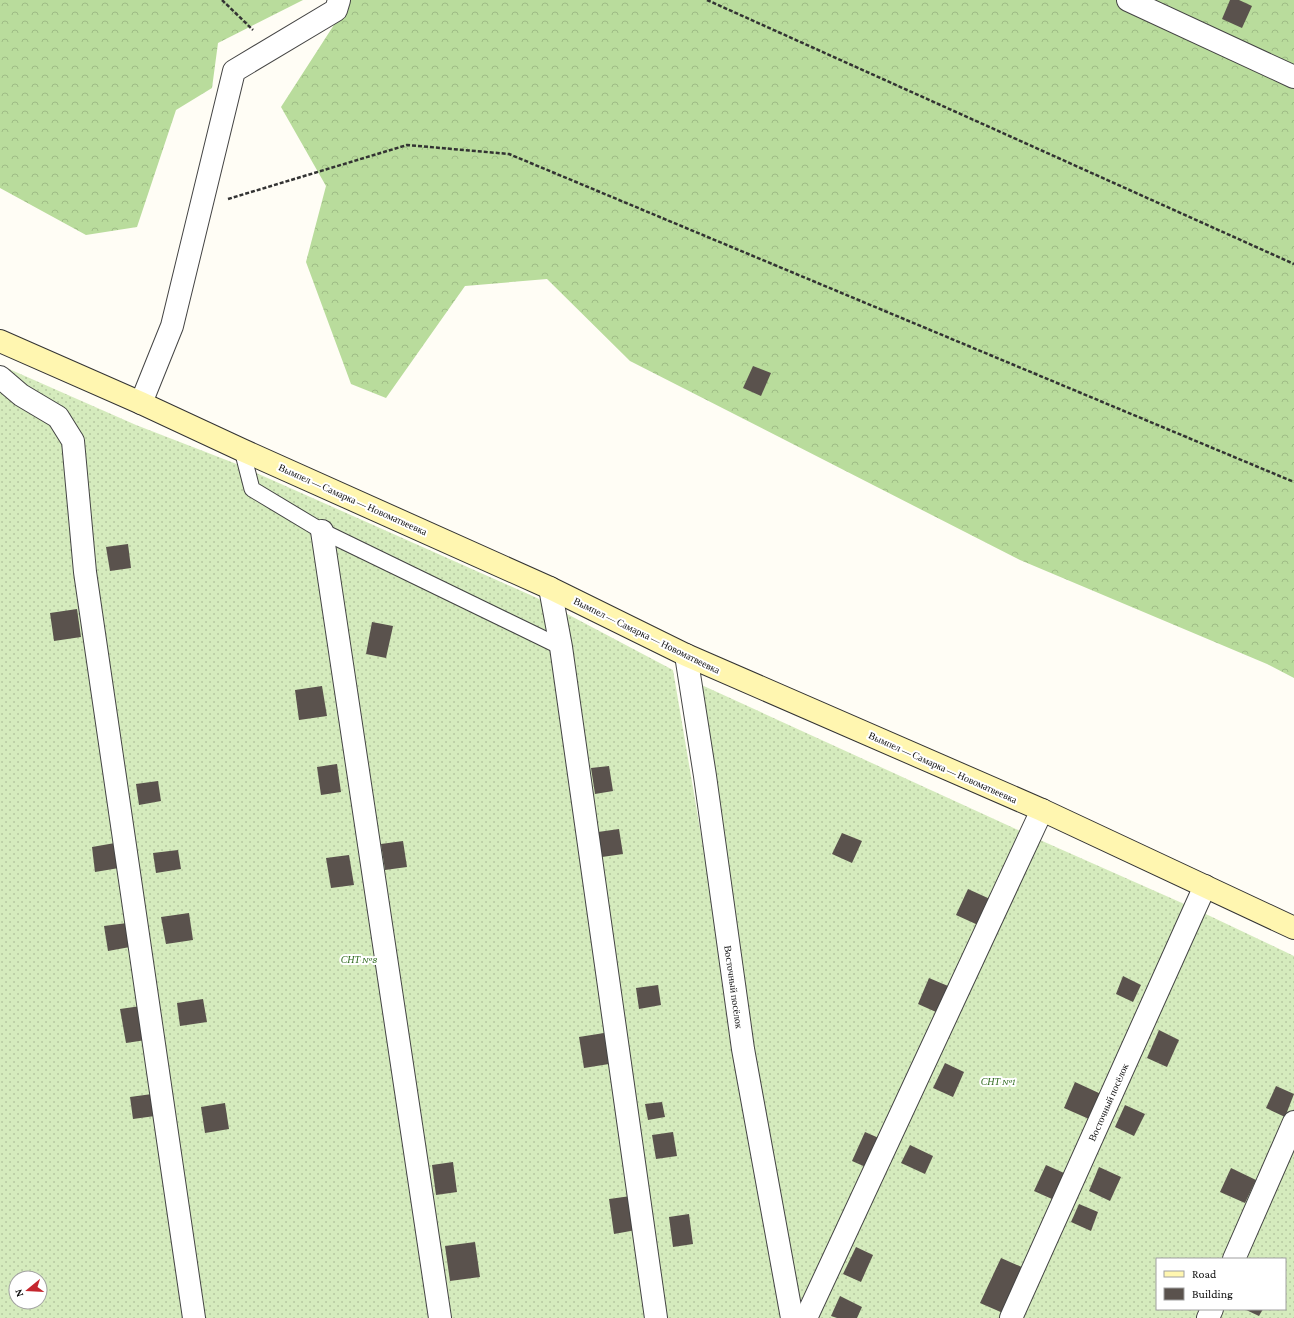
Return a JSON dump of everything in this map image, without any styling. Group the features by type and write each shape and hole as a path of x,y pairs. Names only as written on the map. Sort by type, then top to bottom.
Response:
{"main road":[{"name":"Вымпел — Самарка — Новоматвеевка","path":"0,341 141,403 550,588 686,655 1042,810 1294,928"}],"street":[{"path":"141,403 172,326 234,71 336,10 340,0"},
{"path":"1128,0 1294,77"},
{"path":"0,377 21,395 58,417 73,441 85,572 194,1318"},
{"path":"322,531 440,1318"},
{"path":"550,588 561,647 656,1318"},
{"name":"Восточный посёлок","path":"686,655 705,776 743,1048 792,1318"},
{"path":"806,1318 1042,810"},
{"name":"Восточный посёлок","path":"1010,1318 1205,886"},
{"path":"1234,1258 1294,1122"}],"lane":[{"path":"242,450 252,489 322,531 561,647"}],"path":[{"path":"222,0 272,48"},
{"path":"707,0 1294,264"},
{"path":"201,207 407,145 509,154 1294,482"}],"green space":[{"path":"0,0 303,0 218,43 212,88 176,110 137,227 86,235 0,188"},
{"path":"350,0 1294,0 1294,678 1267,664 1020,560 630,361 547,279 465,286 386,398 351,384 306,262 326,186 281,107"},
{"name":"СНТ №8","path":"0,365 136,425 234,463 537,598 673,670 783,1318 0,1318"},
{"name":"СНТ №1","path":"695,682 1040,840 1191,907 1294,956 1294,1318 796,1318"}],"building":[{"path":"1230,0 1239,0 1252,6 1242,28 1222,19"},
{"path":"753,366 771,373 761,396 743,388"},
{"path":"128,544 131,568 110,571 106,547"},
{"path":"77,609 81,637 54,641 50,613"},
{"path":"372,622 393,626 386,658 366,654"},
{"path":"322,686 327,716 299,720 295,690"},
{"path":"337,764 341,792 321,795 317,767"},
{"path":"609,766 613,791 595,794 591,768"},
{"path":"158,781 161,801 139,805 136,784"},
{"path":"619,829 623,854 602,857 598,832"},
{"path":"842,833 862,841 852,863 832,854"},
{"path":"403,841 407,867 385,870 381,844"},
{"path":"115,843 119,868 95,872 92,847"},
{"path":"178,850 181,869 156,873 153,853"},
{"path":"349,855 354,885 331,888 326,858"},
{"path":"968,889 990,899 978,925 956,915"},
{"path":"189,913 193,940 166,944 161,917"},
{"path":"127,923 130,947 108,951 104,926"},
{"path":"1123,976 1141,985 1133,1002 1116,994"},
{"path":"929,978 948,986 936,1012 918,1004"},
{"path":"658,985 661,1005 639,1009 636,988"},
{"path":"203,999 207,1022 180,1026 177,1003"},
{"path":"141,1006 146,1040 126,1043 120,1009"},
{"path":"1159,1030 1179,1040 1167,1067 1147,1058"},
{"path":"604,1033 609,1064 584,1068 579,1037"},
{"path":"945,1063 964,1072 953,1097 933,1088"},
{"path":"1075,1082 1101,1094 1089,1119 1064,1108"},
{"path":"1276,1086 1294,1094 1285,1117 1266,1108"},
{"path":"152,1094 155,1116 133,1119 130,1097"},
{"path":"662,1102 665,1117 648,1120 645,1104"},
{"path":"225,1103 229,1129 205,1133 201,1107"},
{"path":"1125,1105 1145,1114 1134,1136 1115,1127"},
{"path":"673,1132 677,1156 656,1159 652,1135"},
{"path":"865,1132 881,1139 868,1168 852,1161"},
{"path":"910,1145 933,1156 925,1174 901,1163"},
{"path":"453,1162 457,1192 436,1195 432,1165"},
{"path":"1046,1165 1064,1173 1052,1199 1034,1191"},
{"path":"1099,1167 1121,1177 1110,1201 1089,1191"},
{"path":"1231,1168 1256,1180 1245,1203 1220,1192"},
{"path":"631,1196 636,1230 614,1234 609,1199"},
{"path":"1079,1204 1098,1212 1091,1231 1071,1222"},
{"path":"689,1214 693,1244 673,1247 669,1217"},
{"path":"475,1242 480,1277 450,1281 445,1246"},
{"path":"856,1247 873,1255 861,1282 843,1274"},
{"path":"1001,1258 1024,1268 1003,1313 980,1303"},
{"path":"840,1296 862,1307 857,1318 837,1318 831,1316"},
{"path":"1246,1310 1262,1310 1259,1316"}]}
